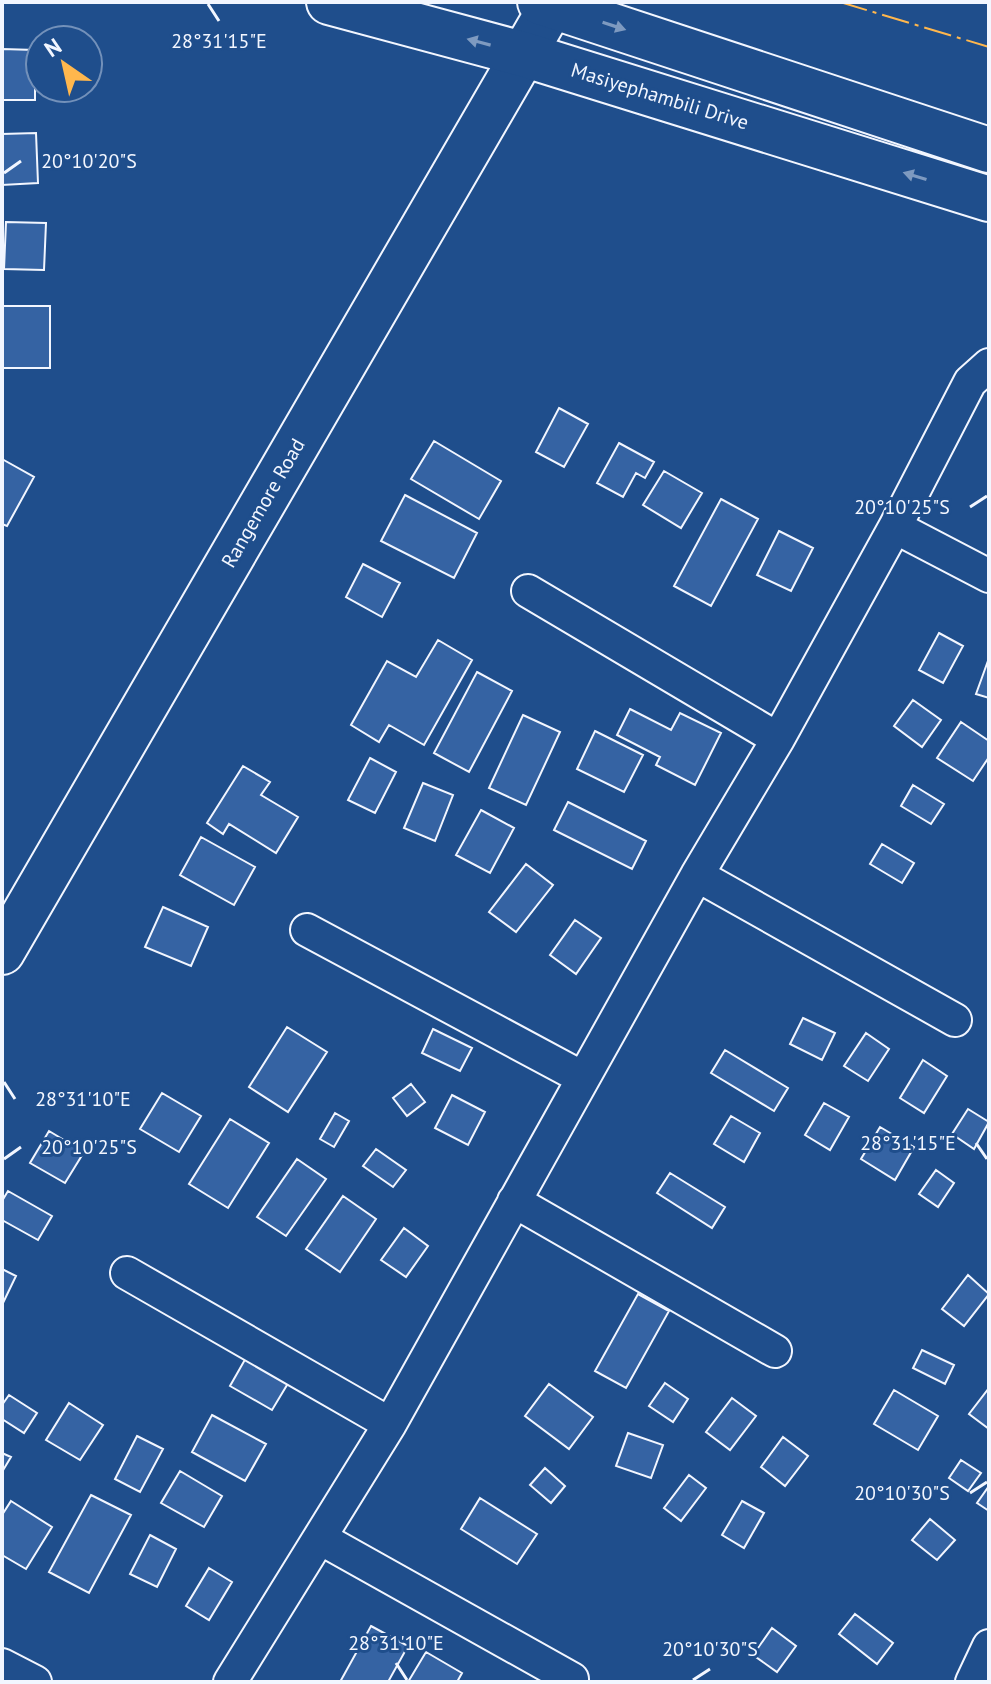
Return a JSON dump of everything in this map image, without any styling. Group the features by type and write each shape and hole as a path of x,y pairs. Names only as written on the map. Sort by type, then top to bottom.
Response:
{"main road":[{"name":"Masiyephambili Drive","path":"329,2 526,55 989,199"},
{"name":"Rangemore Road","path":"2,952 526,55 549,3"},
{"path":"549,3 989,150"}],"street":[{"path":"230,1682 390,1424 697,875 778,739 895,527 970,382 989,365"},
{"path":"895,527 989,576"},
{"path":"528,591 778,739"},
{"path":"697,875 955,1020"},
{"path":"307,930 583,1078"},
{"path":"514,1201 775,1351"},
{"path":"127,1273 390,1424"},
{"path":"320,1538 572,1679"},
{"path":"972,1682 989,1646"},
{"path":"2,1665 35,1682"}],"building":[{"path":"2,49 24,50 24,100 2,100"},
{"path":"36,133 38,183 2,185 2,134"},
{"path":"6,222 46,223 44,270 4,269"},
{"path":"2,306 50,306 50,368 2,368"},
{"path":"559,408 588,424 564,467 536,452"},
{"path":"434,441 501,481 479,519 411,479"},
{"path":"619,443 654,462 645,478 636,473 623,497 597,483"},
{"path":"2,459 34,477 7,526 2,524"},
{"path":"664,471 702,493 681,528 643,505"},
{"path":"405,495 477,533 454,578 381,541"},
{"path":"721,499 758,519 711,606 674,586"},
{"path":"779,531 813,548 791,591 757,575"},
{"path":"363,564 400,583 382,617 346,597"},
{"path":"939,633 963,646 943,683 919,670"},
{"path":"438,640 472,660 424,745 389,725 379,742 351,725 387,661 416,677"},
{"path":"989,658 989,698 976,694"},
{"path":"477,672 512,691 469,772 434,753"},
{"path":"913,700 941,720 922,747 894,726"},
{"path":"630,709 671,730 680,713 721,733 695,785 656,765 660,757 617,735"},
{"path":"523,715 560,732 526,805 489,788"},
{"path":"961,722 989,741 989,757 973,781 937,758"},
{"path":"595,731 643,755 624,792 577,769"},
{"path":"370,758 396,772 375,813 348,800"},
{"path":"243,766 270,782 261,795 298,817 276,853 229,824 223,834 207,823"},
{"path":"423,783 453,795 435,841 404,828"},
{"path":"913,785 944,804 931,824 901,806"},
{"path":"568,802 646,841 632,869 554,830"},
{"path":"481,810 514,828 490,873 456,855"},
{"path":"201,837 255,867 234,905 180,875"},
{"path":"882,844 914,863 902,883 870,864"},
{"path":"526,864 553,885 516,932 489,912"},
{"path":"163,907 208,927 191,966 145,947"},
{"path":"575,920 601,938 576,974 550,955"},
{"path":"803,1018 835,1033 822,1060 790,1044"},
{"path":"287,1027 327,1052 288,1112 249,1087"},
{"path":"433,1029 472,1048 460,1071 422,1053"},
{"path":"866,1033 889,1049 868,1081 844,1066"},
{"path":"725,1050 788,1088 774,1111 711,1073"},
{"path":"923,1060 947,1076 924,1113 900,1098"},
{"path":"411,1084 425,1102 407,1116 393,1098"},
{"path":"162,1093 201,1116 179,1152 140,1129"},
{"path":"452,1095 485,1112 468,1145 435,1128"},
{"path":"824,1103 849,1117 830,1150 805,1135"},
{"path":"968,1109 989,1122 974,1149 952,1134"},
{"path":"335,1113 349,1121 334,1147 320,1139"},
{"path":"731,1116 760,1133 744,1162 714,1144"},
{"path":"230,1119 269,1143 228,1208 189,1184"},
{"path":"880,1127 914,1147 895,1180 861,1159"},
{"path":"49,1131 84,1152 65,1183 30,1163"},
{"path":"376,1149 406,1170 393,1187 363,1166"},
{"path":"297,1159 326,1179 286,1236 257,1217"},
{"path":"936,1170 954,1183 938,1207 919,1194"},
{"path":"670,1173 725,1207 712,1228 657,1193"},
{"path":"8,1191 52,1216 38,1240 2,1220 2,1201"},
{"path":"343,1196 376,1219 340,1272 306,1249"},
{"path":"404,1228 428,1246 406,1277 381,1260"},
{"path":"2,1269 16,1276 2,1305"},
{"path":"968,1275 989,1294 964,1326 942,1309"},
{"path":"638,1294 669,1311 626,1388 595,1371"},
{"path":"922,1350 954,1365 945,1384 913,1368"},
{"path":"247,1356 290,1380 272,1410 230,1386"},
{"path":"665,1383 688,1399 673,1422 649,1406"},
{"path":"549,1384 593,1417 569,1449 525,1416"},
{"path":"989,1388 989,1429 969,1414"},
{"path":"894,1390 938,1416 918,1450 874,1424"},
{"path":"9,1395 37,1413 24,1433 2,1419 2,1405"},
{"path":"732,1398 756,1416 730,1450 706,1432"},
{"path":"69,1403 103,1425 80,1460 46,1440"},
{"path":"212,1415 266,1444 245,1481 192,1452"},
{"path":"628,1433 663,1445 651,1478 616,1466"},
{"path":"137,1436 163,1449 140,1492 115,1479"},
{"path":"783,1437 808,1456 785,1486 761,1467"},
{"path":"2,1453 11,1457 2,1472"},
{"path":"961,1460 981,1473 968,1491 949,1478"},
{"path":"545,1468 565,1486 551,1503 530,1485"},
{"path":"180,1471 222,1496 204,1527 161,1503"},
{"path":"689,1475 706,1488 681,1521 664,1508"},
{"path":"989,1486 989,1511 977,1503"},
{"path":"91,1495 131,1515 89,1593 49,1572"},
{"path":"480,1498 537,1534 517,1564 461,1529"},
{"path":"11,1501 52,1527 26,1569 2,1555 2,1515"},
{"path":"742,1501 764,1513 744,1548 722,1535"},
{"path":"930,1519 955,1540 937,1560 912,1540"},
{"path":"150,1535 176,1549 157,1587 130,1574"},
{"path":"209,1568 232,1582 209,1620 186,1606"},
{"path":"855,1614 893,1643 877,1664 839,1634"},
{"path":"371,1626 408,1646 388,1682 340,1682"},
{"path":"772,1628 796,1646 777,1672 753,1655"},
{"path":"426,1652 462,1673 457,1682 408,1682"}],"power":[{"path":"840,2 989,47"}]}
